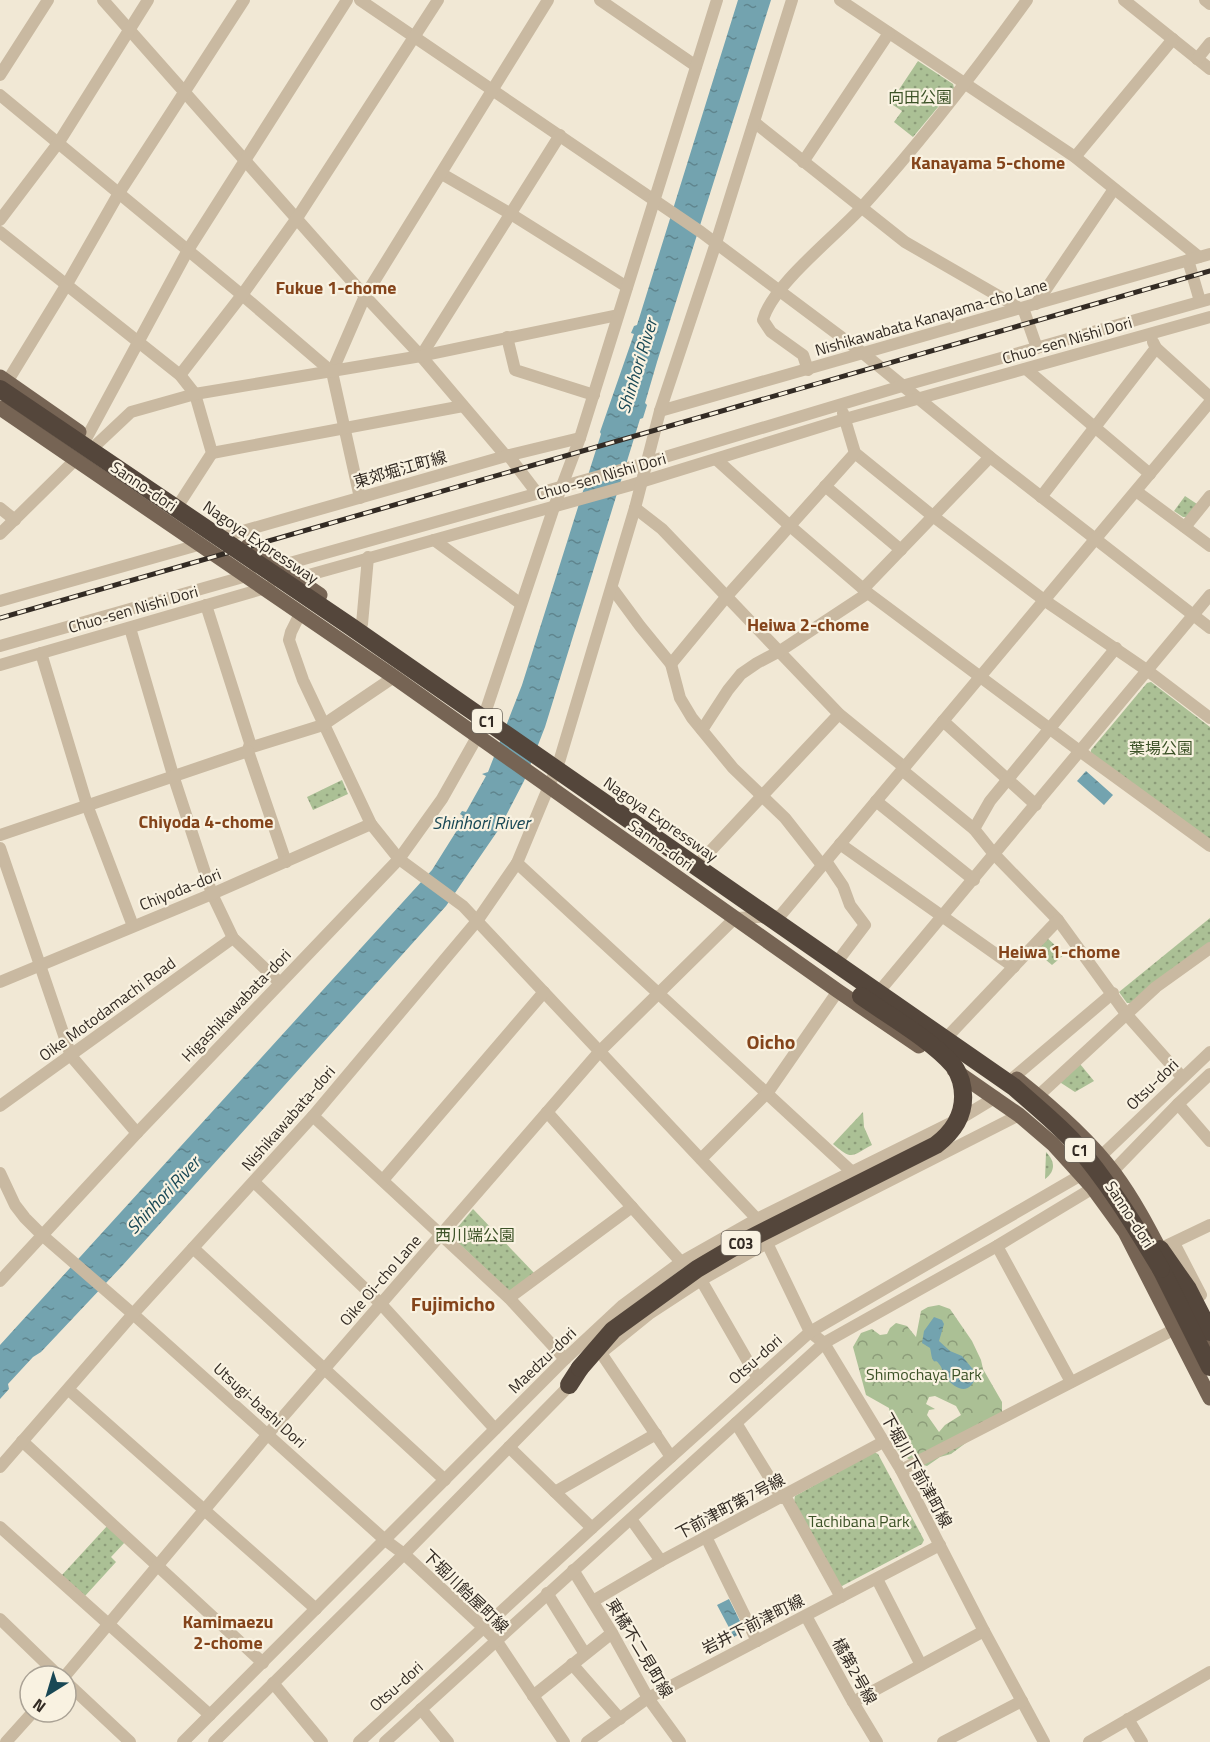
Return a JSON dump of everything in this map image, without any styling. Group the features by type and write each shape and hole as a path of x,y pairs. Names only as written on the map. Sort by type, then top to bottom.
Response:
{"highway":[{"name":"Nagoya Expressway","path":"2,383 1014,1088 1070,1138 1120,1201 1161,1269 1210,1367"},
{"name":"C03","path":"573,1364 613,1330 697,1269 741,1243 936,1145 946,1138 959,1120 964,1101 955,1066 940,1052 736,908 729,890"},
{"path":"1167,1246 1210,1332"},
{"path":"569,1385 573,1364"}],"main road":[{"name":"Sanno-dori","path":"2,383 296,578 882,988 1014,1077 1038,1096 1071,1126 1113,1171 1167,1246 1210,1346"},
{"name":"Sanno-dori","path":"0,408 393,677 838,991 1019,1114 1053,1144 1093,1188 1125,1232 1210,1398"}],"street":[{"path":"0,75 48,0"},
{"path":"104,0 365,296 421,356 537,493"},
{"path":"0,220 59,142 148,0"},
{"path":"2,383 68,284 119,193 244,0"},
{"path":"92,441 138,342 188,250 347,0"},
{"path":"360,0 702,232 864,354 918,400 1210,628"},
{"path":"180,375 242,295 297,218 438,0"},
{"path":"360,498 332,372 365,296 548,0"},
{"path":"600,0 696,66"},
{"name":"Higashikawabata-dori","path":"0,1281 137,1133 399,859 442,799 477,736 554,507 580,438 717,0"},
{"name":"Nishikawabata-dori","path":"0,1467 134,1314 313,1116 477,921 517,863 559,762 635,508 635,484 640,465 716,243 792,0"},
{"path":"840,0 858,5 889,33 1075,157 1199,257 1205,300"},
{"path":"808,370 803,355 771,332 763,320 766,308 779,290 861,208 966,84 1027,0"},
{"path":"1124,0 1138,4 1173,39 1210,69"},
{"path":"1205,0 1210,4"},
{"path":"803,162 889,33"},
{"path":"1075,157 1173,39"},
{"path":"1197,59 1210,43"},
{"path":"0,95 332,372"},
{"path":"754,122 905,242 1022,308 1037,348"},
{"path":"421,356 560,135"},
{"path":"442,174 511,214 627,287"},
{"path":"1036,304 1114,189"},
{"path":"0,232 180,375 195,393 212,453"},
{"name":"Nishikawabata Kanayama-cho Lane","path":"660,411 1199,257"},
{"name":"Chuo-sen Nishi Dori","path":"0,646 640,465 902,386 1205,300"},
{"path":"92,441 131,412 195,393 421,356 618,315"},
{"name":"Chuo-sen Nishi Dori","path":"0,665 368,557 635,484 845,419 1210,317"},
{"path":"1151,334 1156,348 1210,397"},
{"path":"507,337 515,370 594,395"},
{"path":"1041,497 1156,348"},
{"path":"1026,369 1150,474"},
{"path":"735,918 780,916 1210,402"},
{"path":"840,405 855,453 934,517 1044,600 1116,648 1210,718"},
{"path":"181,501 212,453 463,406"},
{"name":"東郊堀江町線","path":"229,535 507,455 580,438"},
{"path":"671,664 727,596 855,453"},
{"path":"702,730 741,674 780,651 866,591 901,550 990,457"},
{"path":"0,534 74,460"},
{"path":"717,460 866,591 1210,846"},
{"path":"825,486 901,550"},
{"path":"1136,491 1210,546"},
{"path":"1185,527 1210,496"},
{"path":"0,508 15,520"},
{"path":"635,508 662,529 839,714 974,829 994,854 1058,920 1127,1015 1182,1077"},
{"path":"434,540 521,604"},
{"path":"0,601 198,544"},
{"path":"362,624 368,557"},
{"path":"612,588 671,664 680,698 702,730 733,768 785,818 843,886 850,905 865,925 840,958"},
{"path":"882,988 1210,596"},
{"path":"206,605 250,742 249,750 286,862"},
{"path":"300,614 289,640 303,680 323,725 371,824 399,859 463,906 757,1219"},
{"path":"130,628 173,775 212,894 233,938 280,982"},
{"path":"974,829 990,801 1008,778 1116,648"},
{"path":"41,653 87,805 133,926"},
{"path":"0,835 323,725 393,677"},
{"path":"701,861 839,714"},
{"path":"943,721 1036,805"},
{"path":"876,801 974,880"},
{"name":"Chiyoda-dori","path":"0,982 212,894 371,824"},
{"path":"840,844 1014,967"},
{"path":"0,848 71,1056 137,1133"},
{"path":"517,863 768,1092 852,1172"},
{"name":"Oike Oi-cho Lane","path":"75,1664 268,1434 600,1051 735,918"},
{"path":"950,1034 1058,920"},
{"name":"Oike Motodamachi Road","path":"0,1106 233,938"},
{"path":"1038,1096 1156,987 1210,948"},
{"path":"701,1159 768,1092 838,991"},
{"path":"383,1180 544,993"},
{"path":"1014,1077 1113,993"},
{"name":"Otsu-dori","path":"359,1742 810,1332 1081,1175 1210,1052"},
{"name":"Otsu-dori","path":"385,1742 824,1343 997,1246 1093,1188 1210,1074"},
{"name":"Maedzu-dori","path":"183,1742 495,1429 573,1364 623,1305 681,1262 757,1219 963,1118 996,1097"},
{"path":"1178,1104 1210,1141"},
{"path":"547,1112 681,1262"},
{"path":"214,1742 404,1554 601,1353 649,1314 700,1280 767,1243 1019,1114"},
{"path":"313,1116 509,1298 573,1364"},
{"path":"0,1173 15,1205 42,1235"},
{"path":"254,1182 381,1304 495,1429"},
{"path":"509,1298 632,1207"},
{"name":"下堀川下前津町線","path":"757,1219 810,1332 824,1343 901,1470 1044,1742"},
{"path":"1210,1225 1167,1246 1210,1313"},
{"name":"Utsugi-bashi Dori","path":"42,1235 134,1314 385,1540 404,1554"},
{"path":"997,1246 1071,1382"},
{"path":"193,1248 445,1480"},
{"path":"700,1280 758,1379"},
{"path":"901,1470 1175,1329"},
{"path":"601,1353 671,1457"},
{"path":"69,1390 316,1609"},
{"path":"736,1423 784,1497 841,1597"},
{"path":"555,1492 656,1434"},
{"path":"22,1441 263,1663"},
{"name":"下前津町第7号線","path":"593,1601 661,1561 883,1442"},
{"path":"509,1447 592,1528"},
{"path":"631,1519 661,1561"},
{"path":"0,1527 210,1715"},
{"path":"706,1537 757,1641"},
{"name":"岩井下前津町線","path":"587,1742 648,1698 940,1545"},
{"name":"下堀川飴屋町線","path":"404,1554 496,1640 564,1742"},
{"name":"東橘不二見町線","path":"573,1570 648,1698 680,1742"},
{"path":"877,1579 921,1665"},
{"path":"547,1593 585,1654"},
{"name":"橘第2号線","path":"806,1616 877,1742"},
{"path":"0,1619 47,1664"},
{"path":"853,1702 984,1631"},
{"path":"533,1696 612,1633"},
{"path":"572,1664 620,1719"},
{"path":"1089,1742 1210,1672"},
{"path":"273,1683 322,1742"},
{"path":"78,1693 130,1742"},
{"path":"943,1742 1022,1701"},
{"path":"421,1709 448,1742"},
{"path":"1128,1719 1142,1742"},
{"path":"6,1742 22,1724"},
{"path":"224,1731 232,1742"}],"green space":[{"name":"向田公園","path":"918,61 953,84 954,88 913,137 894,122 902,111 890,103"},
{"path":"1185,496 1197,504 1187,517 1183,517 1174,511"},
{"name":"葉場公園","path":"1151,682 1210,727 1210,843 1091,754 1091,750 1147,683"},
{"path":"342,780 348,794 313,810 307,797"},
{"path":"1210,918 1210,943 1132,1003 1127,1003 1119,992"},
{"path":"1046,937 1065,954 1052,965 1034,950"},
{"path":"1080,1064 1094,1081 1075,1092 1058,1081"},
{"path":"863,1112 864,1127 872,1145 856,1154 849,1155 833,1144"},
{"path":"1046,1152 1051,1159 1053,1169 1045,1179"},
{"name":"西川端公園","path":"473,1209 536,1275 510,1292 452,1237 452,1234"},
{"name":"Shimochaya Park","path":"939,1305 950,1309 972,1341 983,1369 1002,1402 1002,1416 951,1454 940,1457 927,1466 916,1463 896,1448 891,1437 889,1408 866,1395 853,1347 861,1333 872,1329 880,1335 887,1334 896,1323 907,1326 916,1337 921,1311","holes":["935,1396 956,1406 961,1415 945,1425 939,1432 927,1415 929,1410 935,1409 926,1404 929,1397"]},
{"name":"Tachibana Park","path":"874,1452 878,1454 924,1540 922,1544 842,1586 839,1585 794,1502 795,1496"},
{"path":"108,1525 126,1541 111,1557 116,1562 85,1596 62,1575"}],"water":[{"name":"Shinhori River","path":"738,0 771,0 657,362 643,418 640,419 545,727 524,781 499,829 446,906 122,1266 8,1384 9,1389 0,1399 0,1345 432,870 459,827 457,826 463,816 460,814 462,811 466,812 486,776 482,774 488,772 522,685 600,432 634,334 631,333 637,325"},
{"path":"1086,771 1113,795 1104,805 1077,781"},
{"path":"934,1317 942,1320 944,1324 939,1341 950,1351 962,1356 976,1373 968,1388 954,1386 940,1365 933,1360 930,1348 922,1343 924,1331"},
{"path":"729,1599 745,1631 734,1637 717,1605"}],"railway":[{"path":"0,618 1210,271"}],"district":[{"name":"Kanayama 5-chome","path":"988,162"},
{"name":"Fukue 1-chome","path":"336,287"},
{"name":"Heiwa 2-chome","path":"808,624"},
{"name":"Chiyoda 4-chome","path":"206,821"},
{"name":"Heiwa 1-chome","path":"1059,951"},
{"name":"Oicho","path":"771,1041"},
{"name":"Fujimicho","path":"453,1303"},
{"name":"Kamimaezu 2-chome","path":"228,1631"}]}
